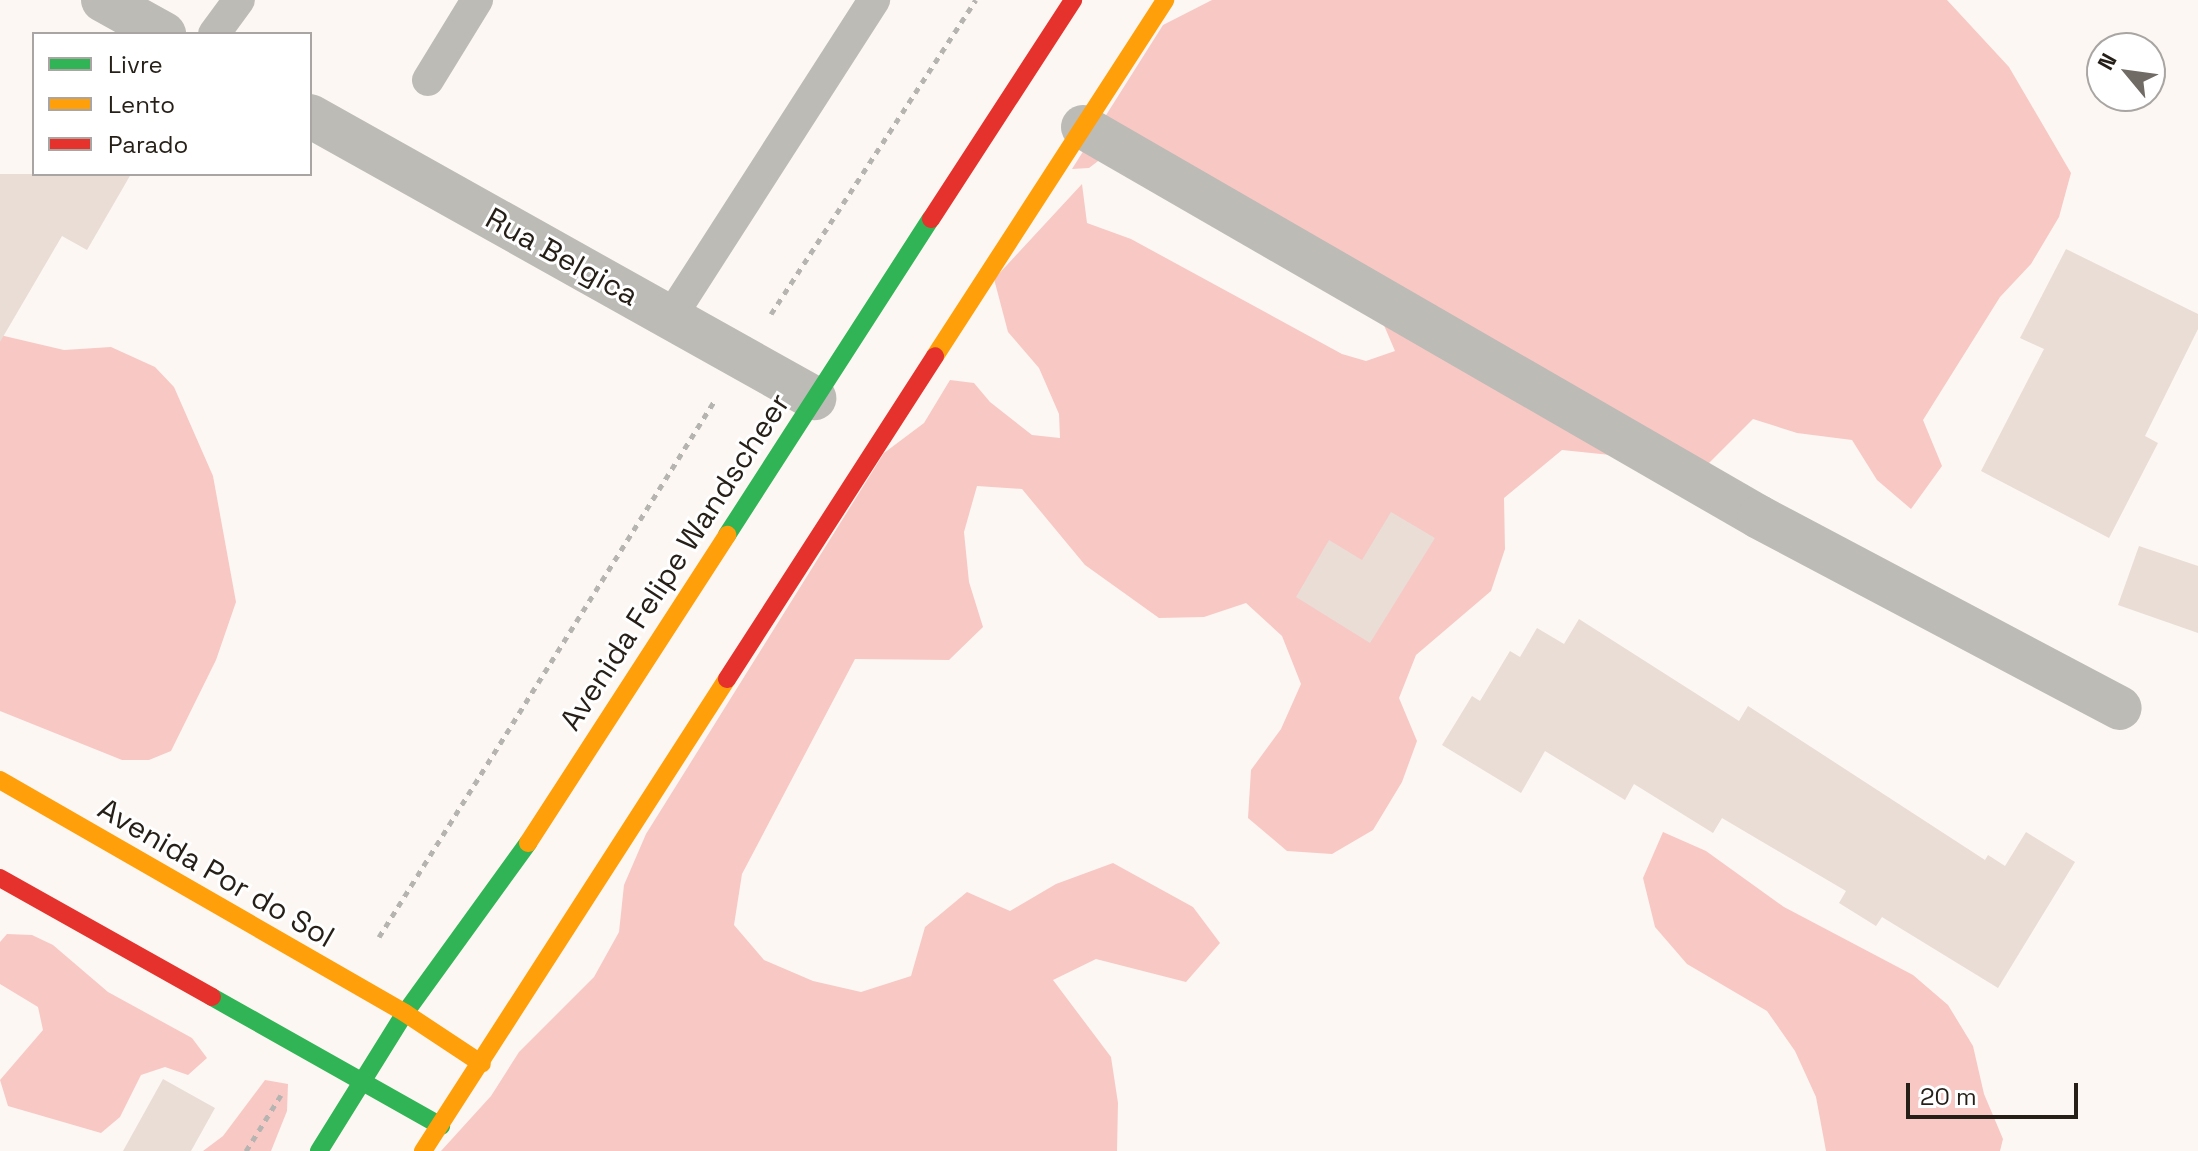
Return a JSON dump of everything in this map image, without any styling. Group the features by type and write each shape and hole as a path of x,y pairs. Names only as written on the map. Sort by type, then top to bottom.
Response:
{"main road":[{"name":"Avenida Felipe Wandscheer","path":"319,1151 405,1013 494,895 1073,0"},
{"path":"423,1151 482,1064 1165,0"},
{"name":"Avenida Por do Sol","path":"0,780 405,1013 482,1064"},
{"path":"0,878 441,1126"}],"street":[{"path":"103,0 160,32"},
{"name":"Rua Belgica","path":"312,117 814,398"},
{"path":"1083,127 1759,517 2119,708"}],"lane":[{"path":"215,32 239,0"},
{"path":"428,80 477,0"},
{"path":"670,318 874,0"}],"path":[{"path":"351,982 743,358 976,0"},
{"path":"246,1151 309,1050"}],"shaded area":[{"path":"1212,0 1947,0 2009,67 2071,173 2059,217 2031,264 2000,297 1923,420 1942,466 1911,509 1877,480 1852,440 1797,433 1753,419 1707,465 1562,450 1504,498 1505,549 1491,591 1416,655 1399,698 1417,741 1402,782 1373,830 1332,854 1287,851 1248,818 1251,770 1281,729 1301,684 1282,636 1246,603 1204,617 1159,618 1085,565 1022,489 977,486 964,532 969,582 983,627 949,660 855,659 742,874 734,925 764,960 813,981 861,992 911,976 925,927 967,892 1010,911 1056,884 1113,863 1193,907 1220,943 1186,982 1096,959 1053,980 1111,1057 1118,1103 1117,1151 441,1151 491,1096 519,1052 594,977 619,932 624,885 646,834 884,453 924,423 950,380 974,383 990,402 1032,435 1060,438 1059,414 1039,368 1008,332 994,279 1082,184 1087,223 1131,239 1342,354 1366,361 1395,351 1374,302 1106,155 1089,168 1072,169 1163,25"},
{"path":"0,335 64,350 111,347 155,367 174,387 213,476 236,602 216,660 171,751 149,760 122,760 0,711"},
{"path":"1663,832 1706,851 1784,907 1913,975 1948,1005 1973,1046 1984,1094 2003,1139 2000,1151 1826,1151 1816,1097 1795,1051 1767,1011 1687,964 1655,927 1643,878"},
{"path":"7,934 32,935 53,945 108,992 192,1038 207,1058 188,1075 165,1067 141,1075 120,1117 101,1133 8,1106 0,1080 43,1030 38,1007 0,984 0,942"},
{"path":"265,1080 288,1084 287,1111 271,1151 203,1151 223,1136"}],"building":[{"path":"0,174 130,176 87,250 62,236 0,342"},
{"path":"2066,249 2198,314 2198,329 2145,436 2158,443 2109,538 1981,471 2044,349 2020,338"},
{"path":"1391,512 1435,538 1370,643 1296,597 1329,540 1362,560"},
{"path":"2139,546 2198,566 2198,633 2118,605"},
{"path":"1579,619 1739,721 1748,706 1985,860 1988,855 2005,866 2026,832 2075,862 1998,988 1882,917 1876,926 1839,903 1846,891 1722,818 1713,833 1634,784 1625,800 1545,751 1521,793 1442,745 1472,696 1480,701 1510,651 1520,657 1537,628 1564,644"},
{"path":"163,1079 215,1108 191,1151 123,1151"}],"traffic: fast":[{"path":"727,535 931,219"},
{"path":"319,1151 405,1013 528,843"},
{"path":"212,997 441,1126"}],"traffic: slow":[{"path":"935,356 1165,0"},
{"path":"528,843 727,535"},
{"path":"423,1151 727,679"},
{"path":"0,780 405,1013 482,1064"}],"traffic: jam":[{"path":"931,219 1073,0"},
{"path":"727,679 935,356"},
{"path":"0,878 212,997"}]}
